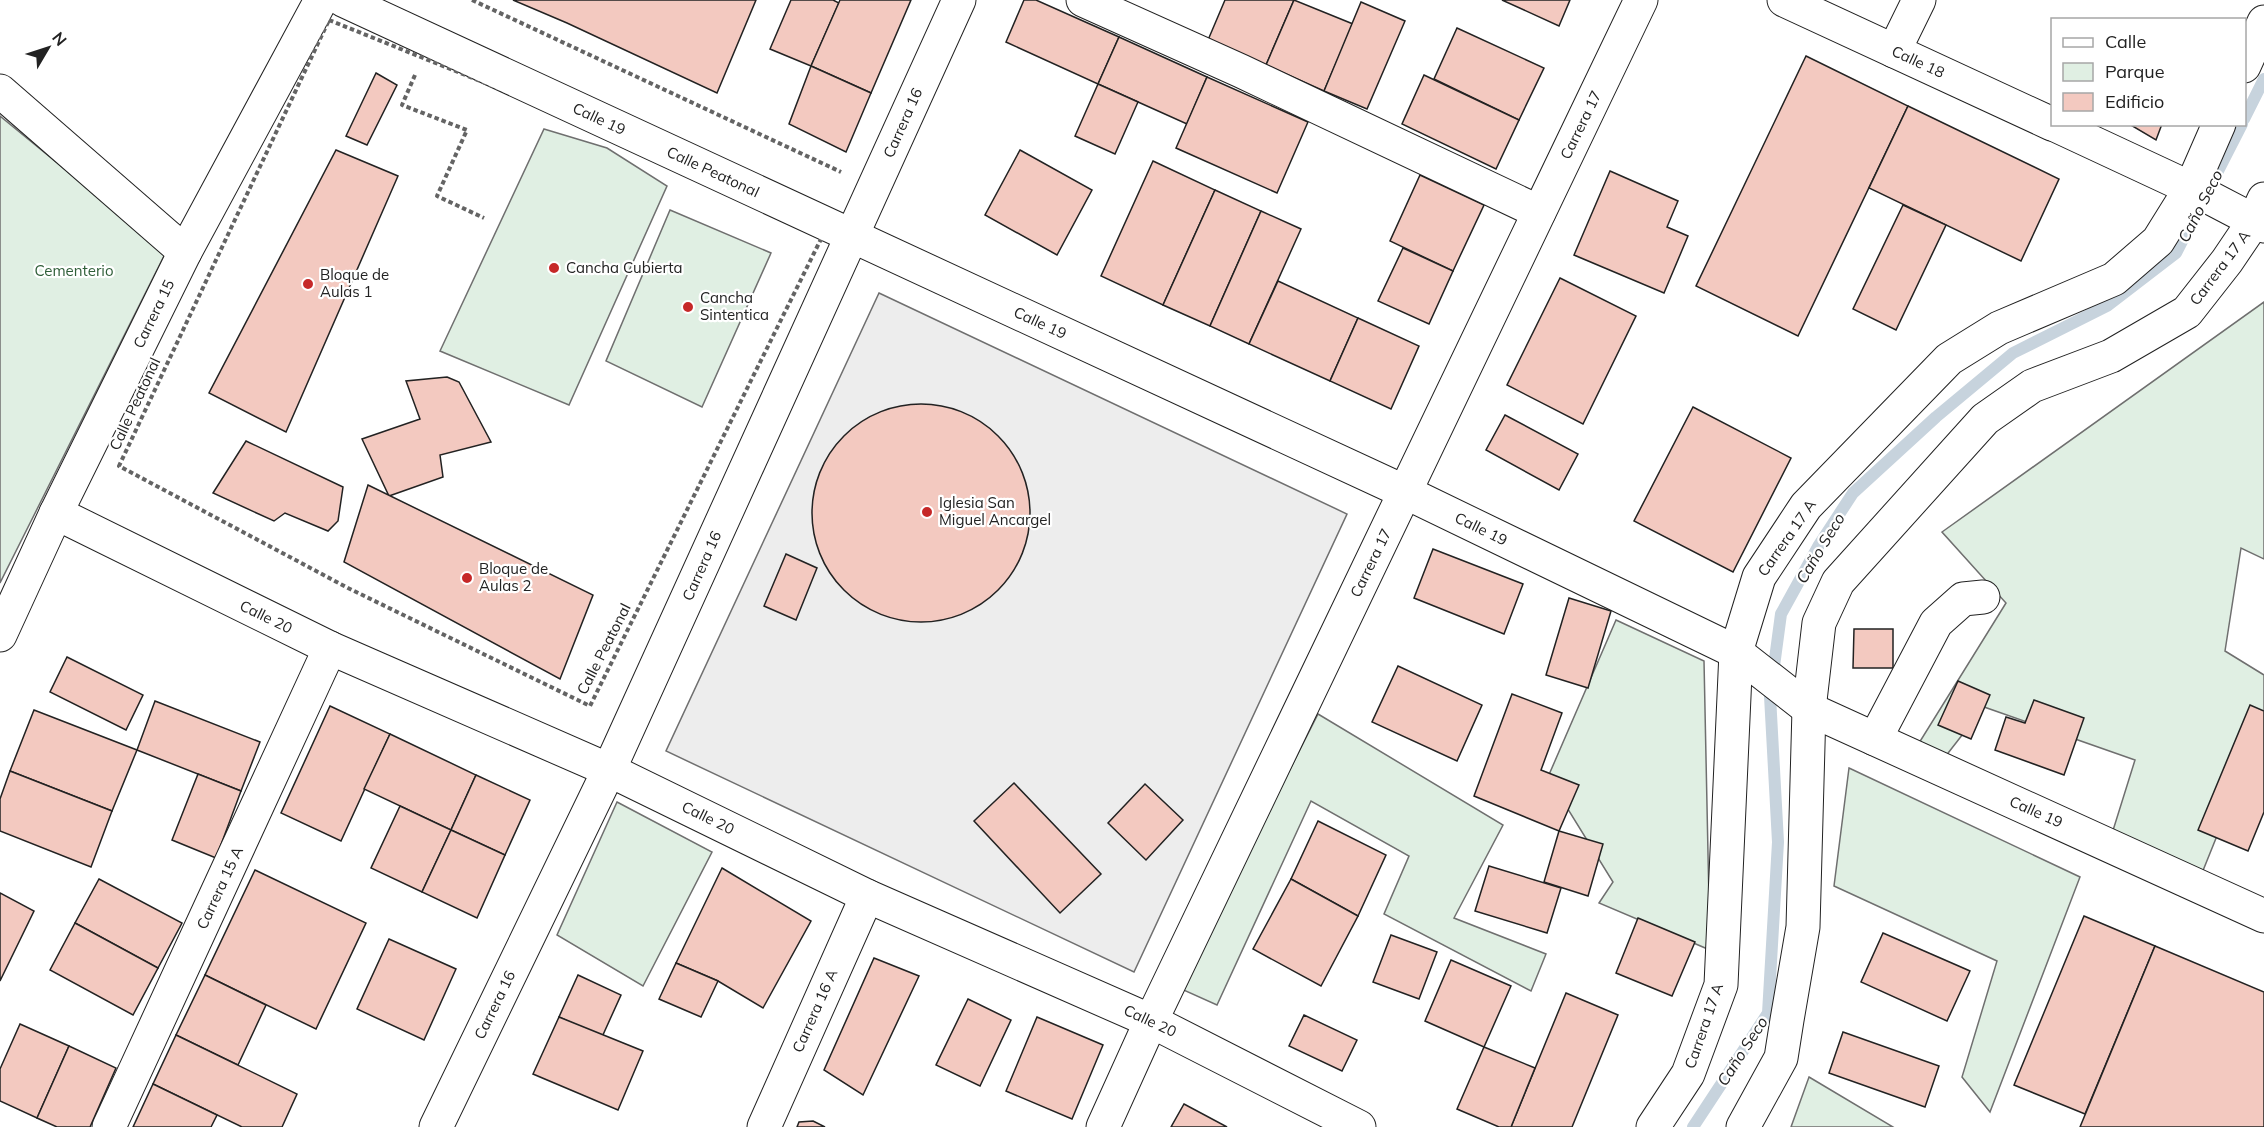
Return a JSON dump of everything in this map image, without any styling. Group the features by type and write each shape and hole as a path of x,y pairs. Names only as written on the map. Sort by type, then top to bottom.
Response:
{"street":[{"name":"Carrera 15","path":"0,635 56,513 185,252 321,0"},
{"name":"Calle 19","path":"342,0 1405,492 1744,658 1800,703 2264,916"},
{"name":"Carrera 16","path":"436,1127 609,770 959,0"},
{"path":"1083,0 1241,71 1539,212"},
{"name":"Carrera 17","path":"1103,1127 1151,1021 1641,0"},
{"name":"Calle 18","path":"1784,0 2051,123"},
{"path":"1894,51 1919,0"},
{"path":"2246,62 2264,22"},
{"path":"0,91 185,252"},
{"name":"Calle 18","path":"2057,126 2196,191 2256,215"},
{"name":"Carrera 17 A","path":"1653,1127 1688,1074 1721,985 1744,658 1759,577 1806,506 1949,359 1999,328 2114,279 2158,241 2196,191 2218,126"},
{"name":"Carrera 17 A","path":"1743,1127 1781,1058 1801,938 1800,703 1819,623 1838,582 1985,419 2032,386 2110,356 2187,312 2227,261 2256,215"},
{"name":"Calle 20","path":"56,513 330,648 609,770 867,896 1151,1021 1359,1127"},
{"path":"1875,739 1936,623 1963,599 1983,597"},
{"name":"Carrera 15 A","path":"109,1127 330,648"},
{"name":"Carrera 16 A","path":"764,1127 867,896"}],"path":[{"path":"472,0 846,174"},
{"name":"Calle Peatonal","path":"329,20 423,58 567,116 822,237 590,706 348,588 119,466 329,20"},
{"path":"423,58 402,105 467,130 437,196 484,218"}],"green space":[{"name":"Cementerio","path":"0,116 166,252 0,583"},
{"name":"Cancha Cubierta","path":"544,129 607,148 667,186 569,405 440,351"},
{"name":"Cancha Sintentica","path":"670,210 771,253 702,407 606,361"},
{"path":"2264,302 2264,559 2241,548 2225,651 2264,675 2264,719 2202,873 2110,840 2135,760 1984,707 1945,757 1919,743 2006,603 1942,532"},
{"path":"1616,620 1704,661 1710,950 1599,903 1613,882 1548,777"},
{"path":"1318,714 1503,825 1454,918 1546,954 1531,991 1384,914 1409,856 1311,801 1217,1005 1179,988"},
{"path":"1849,768 2080,877 1990,1112 1962,1077 1997,961 1834,886"},
{"path":"617,802 712,852 643,986 557,935"},
{"path":"1809,1077 1893,1127 1791,1127"}],"shaded area":[{"path":"879,293 1347,514 1134,972 666,751"}],"building":[{"path":"513,0 756,0 717,93"},
{"path":"791,0 833,0 839,3 811,66 770,49"},
{"path":"840,0 911,0 871,93 811,66"},
{"path":"1024,0 1036,0 1119,37 1098,84 1006,42"},
{"path":"1225,0 1294,0 1266,65 1208,40"},
{"path":"1294,0 1353,24 1324,91 1266,65"},
{"path":"1502,0 1570,0 1559,26"},
{"path":"1361,2 1405,21 1367,109 1324,91"},
{"path":"1457,28 1544,68 1519,120 1434,79"},
{"path":"1119,37 1207,77 1187,124 1098,84"},
{"path":"1806,56 1908,106 1798,336 1696,286"},
{"path":"811,66 871,93 846,152 789,124"},
{"path":"376,73 397,85 367,145 346,136"},
{"path":"1424,75 1519,120 1496,169 1402,124"},
{"path":"1207,77 1308,122 1277,193 1176,148"},
{"path":"1098,84 1138,102 1115,154 1075,136"},
{"path":"1908,106 2059,179 2021,261 1869,188"},
{"path":"2132,126 2161,126 2156,140"},
{"name":"Bloque de Aulas 1","path":"336,150 398,176 286,432 209,393"},
{"path":"1020,150 1092,190 1057,255 985,215"},
{"path":"1153,161 1215,190 1163,305 1101,276"},
{"path":"1610,171 1678,201 1667,227 1688,236 1664,293 1574,255"},
{"path":"1420,175 1484,205 1453,271 1390,241"},
{"path":"1215,190 1261,211 1210,326 1163,305"},
{"path":"1903,205 1946,225 1896,330 1853,309"},
{"path":"1261,211 1301,229 1249,344 1210,326"},
{"path":"1403,248 1453,271 1429,324 1378,301"},
{"path":"1560,278 1636,316 1583,424 1507,385"},
{"path":"1278,281 1358,318 1330,381 1249,344"},
{"path":"1358,318 1419,346 1391,409 1330,381"},
{"path":"447,377 459,382 491,442 440,455 443,477 389,496 362,439 420,419 406,381"},
{"path":"910,404 932,404 953,408 973,417 990,428 1006,444 1026,481 1030,513 1026,545 1022,555 1012,574 990,598 953,618 932,622 910,622 889,618 869,609 852,598 836,582 816,545 812,524 812,502 816,481 825,461 836,444 852,428 889,408"},
{"path":"1693,407 1791,458 1733,572 1634,521"},
{"path":"1505,415 1578,454 1559,490 1486,450"},
{"path":"246,441 343,487 338,521 328,531 285,513 274,521 213,493"},
{"name":"Bloque de Aulas 2","path":"368,485 593,595 560,679 344,562"},
{"path":"1433,549 1523,584 1504,634 1414,598"},
{"path":"786,554 817,568 796,620 764,606"},
{"path":"1569,598 1611,611 1588,688 1546,675"},
{"path":"1854,629 1893,629 1893,668 1853,668"},
{"path":"67,657 143,695 126,730 50,692"},
{"path":"1398,666 1482,705 1457,761 1372,722"},
{"path":"1958,681 1990,695 1971,739 1938,725"},
{"path":"1512,694 1562,713 1541,770 1579,785 1559,831 1474,796"},
{"path":"2034,700 2084,718 2064,775 1995,750 2006,717 2025,723"},
{"path":"155,701 260,742 241,791 137,750"},
{"path":"2250,705 2264,711 2264,812 2248,851 2198,830"},
{"path":"330,706 390,734 341,841 281,813"},
{"path":"34,710 137,750 112,811 10,771"},
{"path":"390,734 476,775 451,830 364,789"},
{"path":"10,771 112,811 91,867 0,831 0,799"},
{"path":"198,774 241,791 216,858 172,840"},
{"path":"476,775 530,800 505,855 451,830"},
{"path":"1014,783 1101,874 1060,913 974,821"},
{"path":"1145,784 1183,820 1146,860 1108,823"},
{"path":"400,806 451,830 422,892 371,868"},
{"path":"1318,821 1386,855 1358,916 1291,879"},
{"path":"451,830 505,855 477,918 422,892"},
{"path":"1559,831 1603,844 1588,896 1544,882"},
{"path":"1489,866 1561,888 1547,933 1475,911"},
{"path":"722,868 811,921 763,1008 718,981 676,963"},
{"path":"255,870 366,923 316,1029 205,975"},
{"path":"99,879 182,923 158,968 75,923"},
{"path":"1291,879 1358,916 1321,986 1253,949"},
{"path":"0,893 34,911 0,981"},
{"path":"2084,916 2155,946 2085,1114 2014,1085"},
{"path":"1638,918 1695,942 1672,996 1616,973"},
{"path":"75,923 158,968 133,1015 50,970"},
{"path":"1883,933 1970,971 1947,1021 1861,982"},
{"path":"1391,935 1437,952 1419,999 1373,982"},
{"path":"389,939 456,969 424,1040 357,1009"},
{"path":"2155,946 2264,992 2264,1127 2080,1127"},
{"path":"874,958 919,976 863,1095 824,1070"},
{"path":"1451,960 1511,986 1484,1047 1425,1021"},
{"path":"676,963 718,981 701,1017 659,999"},
{"path":"205,975 266,1005 238,1065 176,1035"},
{"path":"578,975 621,995 602,1037 559,1017"},
{"path":"1566,993 1618,1015 1572,1127 1511,1127"},
{"path":"968,999 1011,1020 980,1086 936,1065"},
{"path":"1304,1015 1357,1040 1342,1071 1289,1046"},
{"path":"559,1017 643,1051 618,1110 533,1074"},
{"path":"1037,1017 1103,1045 1072,1119 1006,1091"},
{"path":"20,1024 69,1046 37,1118 0,1101 0,1069"},
{"path":"1843,1032 1939,1066 1925,1107 1829,1073"},
{"path":"176,1035 297,1094 282,1127 242,1127 153,1084"},
{"path":"69,1046 116,1068 90,1127 57,1127 37,1118"},
{"path":"1484,1047 1535,1068 1511,1127 1499,1127 1457,1109"},
{"path":"153,1084 217,1115 211,1127 133,1127"},
{"path":"1184,1104 1227,1127 1171,1127"},
{"path":"813,1121 825,1127 797,1127 799,1122"}],"waterway":[{"name":"Caño Seco","path":"2246,115 2264,79"},
{"name":"Caño Seco","path":"1693,1127 1768,1013 1778,842 1770,696 1781,614 1819,545 1853,493 1936,417 2013,353 2107,306 2176,253 2241,126"}],"place":[{"name":"Cancha Cubierta","path":"554,268"},
{"name":"Bloque de Aulas 1","path":"308,284"},
{"name":"Cancha Sintentica","path":"688,307"},
{"name":"Iglesia San Miguel Ancargel","path":"927,512"},
{"name":"Bloque de Aulas 2","path":"467,578"}]}
